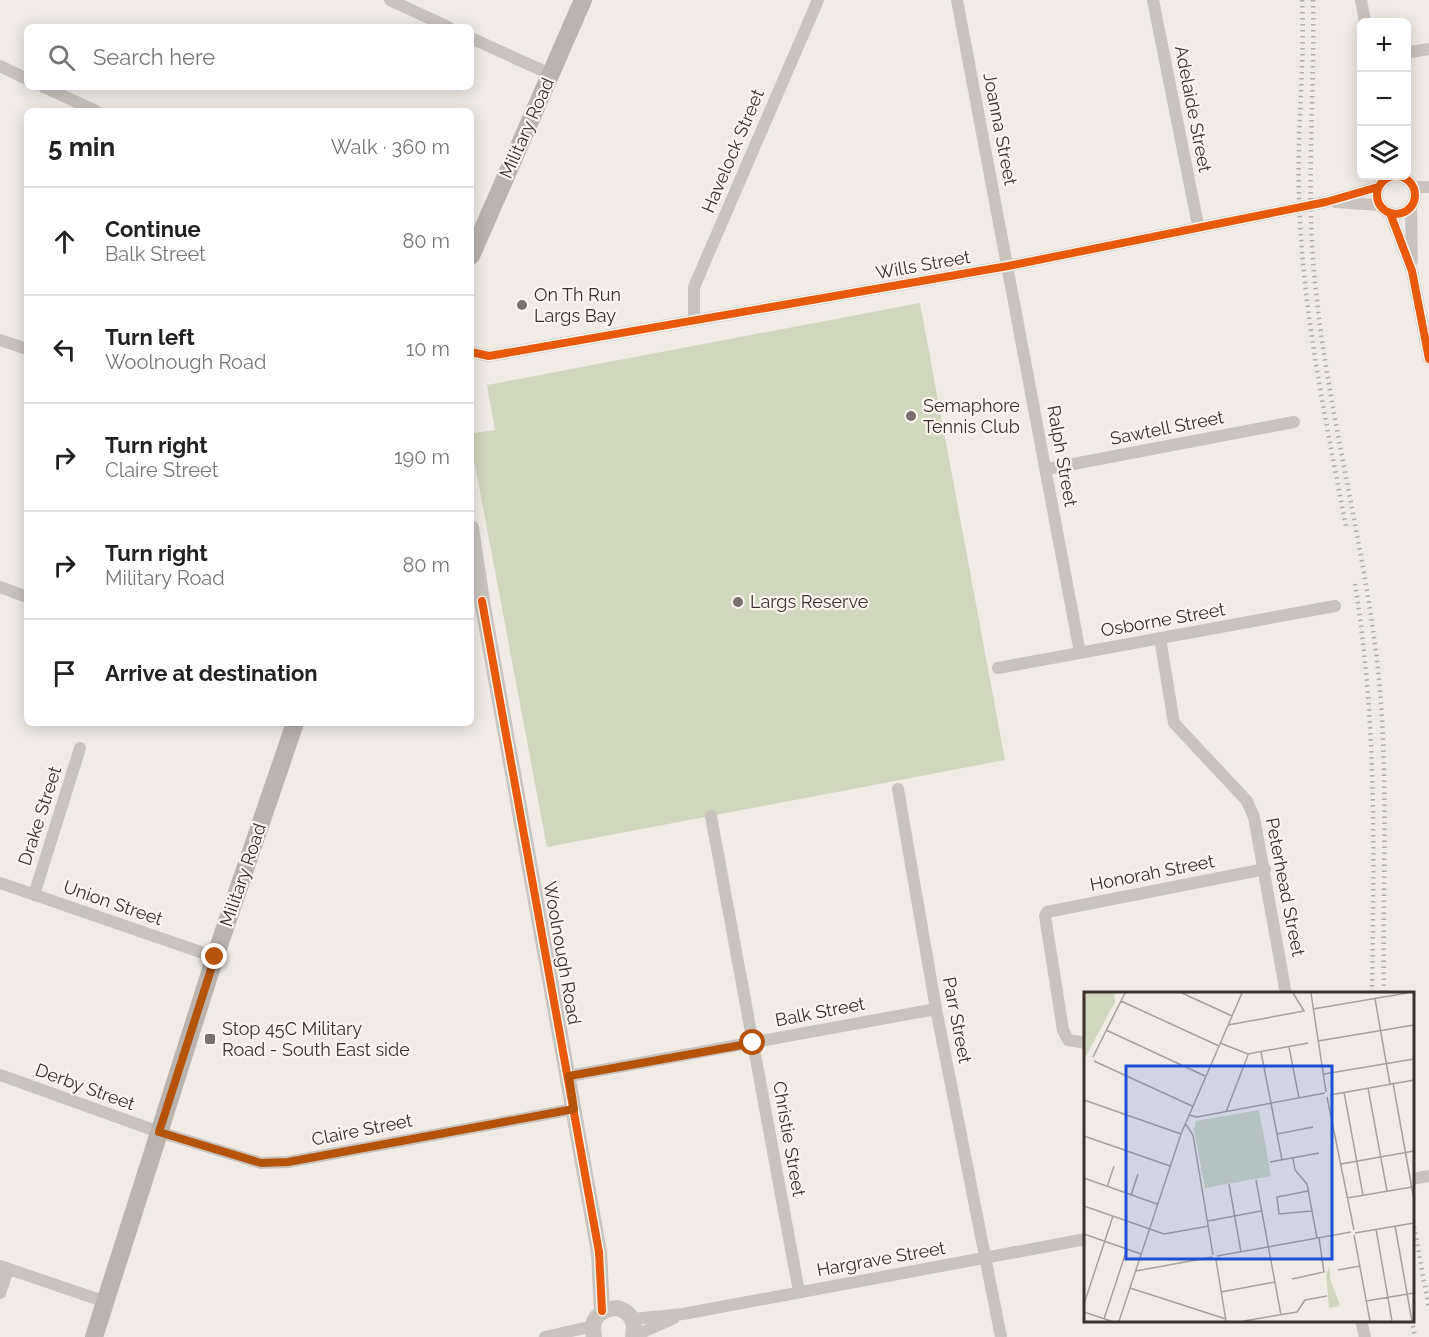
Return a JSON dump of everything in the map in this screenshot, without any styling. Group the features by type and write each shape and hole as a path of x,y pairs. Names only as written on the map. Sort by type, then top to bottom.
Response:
{"main road":[{"name":"Military Road","path":"474,249 583,0"},
{"name":"Military Road","path":"94,1337 215,957 294,726"}],"street":[{"path":"390,0 442,24"},
{"name":"Havelock Street","path":"694,320 694,287 818,0"},
{"name":"Joanna Street","path":"957,0 1008,266"},
{"name":"Adelaide Street","path":"1153,0 1198,225"},
{"path":"1361,0 1364,18"},
{"path":"474,39 550,74"},
{"path":"1411,52 1429,50"},
{"path":"0,66 24,78"},
{"path":"50,90 90,108"},
{"path":"1406,180 1414,187 1429,187"},
{"path":"1383,181 1377,199 1379,205 1390,213 1412,271 1429,359"},
{"name":"Wills Street","path":"474,353 489,356 1008,266 1198,225 1326,202 1383,181"},
{"path":"1412,271 1414,187"},
{"path":"1390,213 1400,213 1429,200"},
{"name":"Wills Street","path":"1326,202 1379,205"},
{"name":"Ralph Street","path":"1008,266 1080,653"},
{"path":"0,340 24,348"},
{"name":"Sawtell Street","path":"1047,469 1294,422"},
{"name":"Woolnough Road","path":"474,548 610,1310"},
{"name":"Woolnough Road","path":"474,571 482,601"},
{"path":"0,587 24,596"},
{"name":"Osborne Street","path":"998,668 1335,606"},
{"name":"Peterhead Street","path":"1160,638 1174,723 1247,801 1254,817 1286,992"},
{"name":"Drake Street","path":"34,895 80,748"},
{"name":"Parr Street","path":"898,789 936,1009 1001,1337"},
{"name":"Christie Street","path":"711,816 799,1292"},
{"name":"Honorah Street","path":"1084,1043 1068,1040 1064,1030 1045,916 1047,912 1264,869"},
{"name":"Union Street","path":"0,883 215,957"},
{"name":"Balk Street","path":"569,1076 936,1009"},
{"name":"Derby Street","path":"0,1075 159,1132"},
{"name":"Claire Street","path":"159,1132 261,1163 288,1162 574,1109"},
{"path":"1414,1179 1429,1176"},
{"name":"Hargrave Street","path":"633,1318 683,1314 1084,1239"},
{"path":"0,1293 4,1267 106,1302"},
{"path":"545,1337 594,1332 610,1310 633,1318 634,1336"},
{"name":"Hargrave Street","path":"634,1336 683,1314"},
{"path":"1361,1322 1365,1337"}],"green space":[{"name":"Largs Reserve","path":"920,303 1005,760 547,847 474,460 474,433 495,430 487,385"}],"railway":[{"path":"1302,0 1303,48 1299,167 1304,276 1315,360 1346,527"},
{"path":"1313,0 1311,203 1314,271 1326,367 1376,652 1383,737 1384,992"},
{"path":"1355,584 1371,737 1372,992"},
{"path":"1414,1226 1429,1309"},
{"path":"1412,1322 1415,1337"}],"cycle path":[{"path":"1396,176 1409,182 1415,195 1409,208 1396,214 1383,208 1377,195 1383,182 1396,176"},
{"path":"474,353 489,356 1008,266 1326,202 1378,187"},
{"path":"1390,213 1412,271 1429,359"},
{"path":"482,601 599,1252 602,1311"}],"place":[{"name":"On Th Run Largs Bay","path":"522,305"},
{"name":"Semaphore Tennis Club","path":"911,416"},
{"name":"Largs Reserve","path":"738,602"},
{"name":"Stop 45C Military Road - South East side","path":"210,1039"}],"route":[{"path":"215,957 159,1132 261,1163 288,1162 574,1109 569,1076 753,1043"}]}
